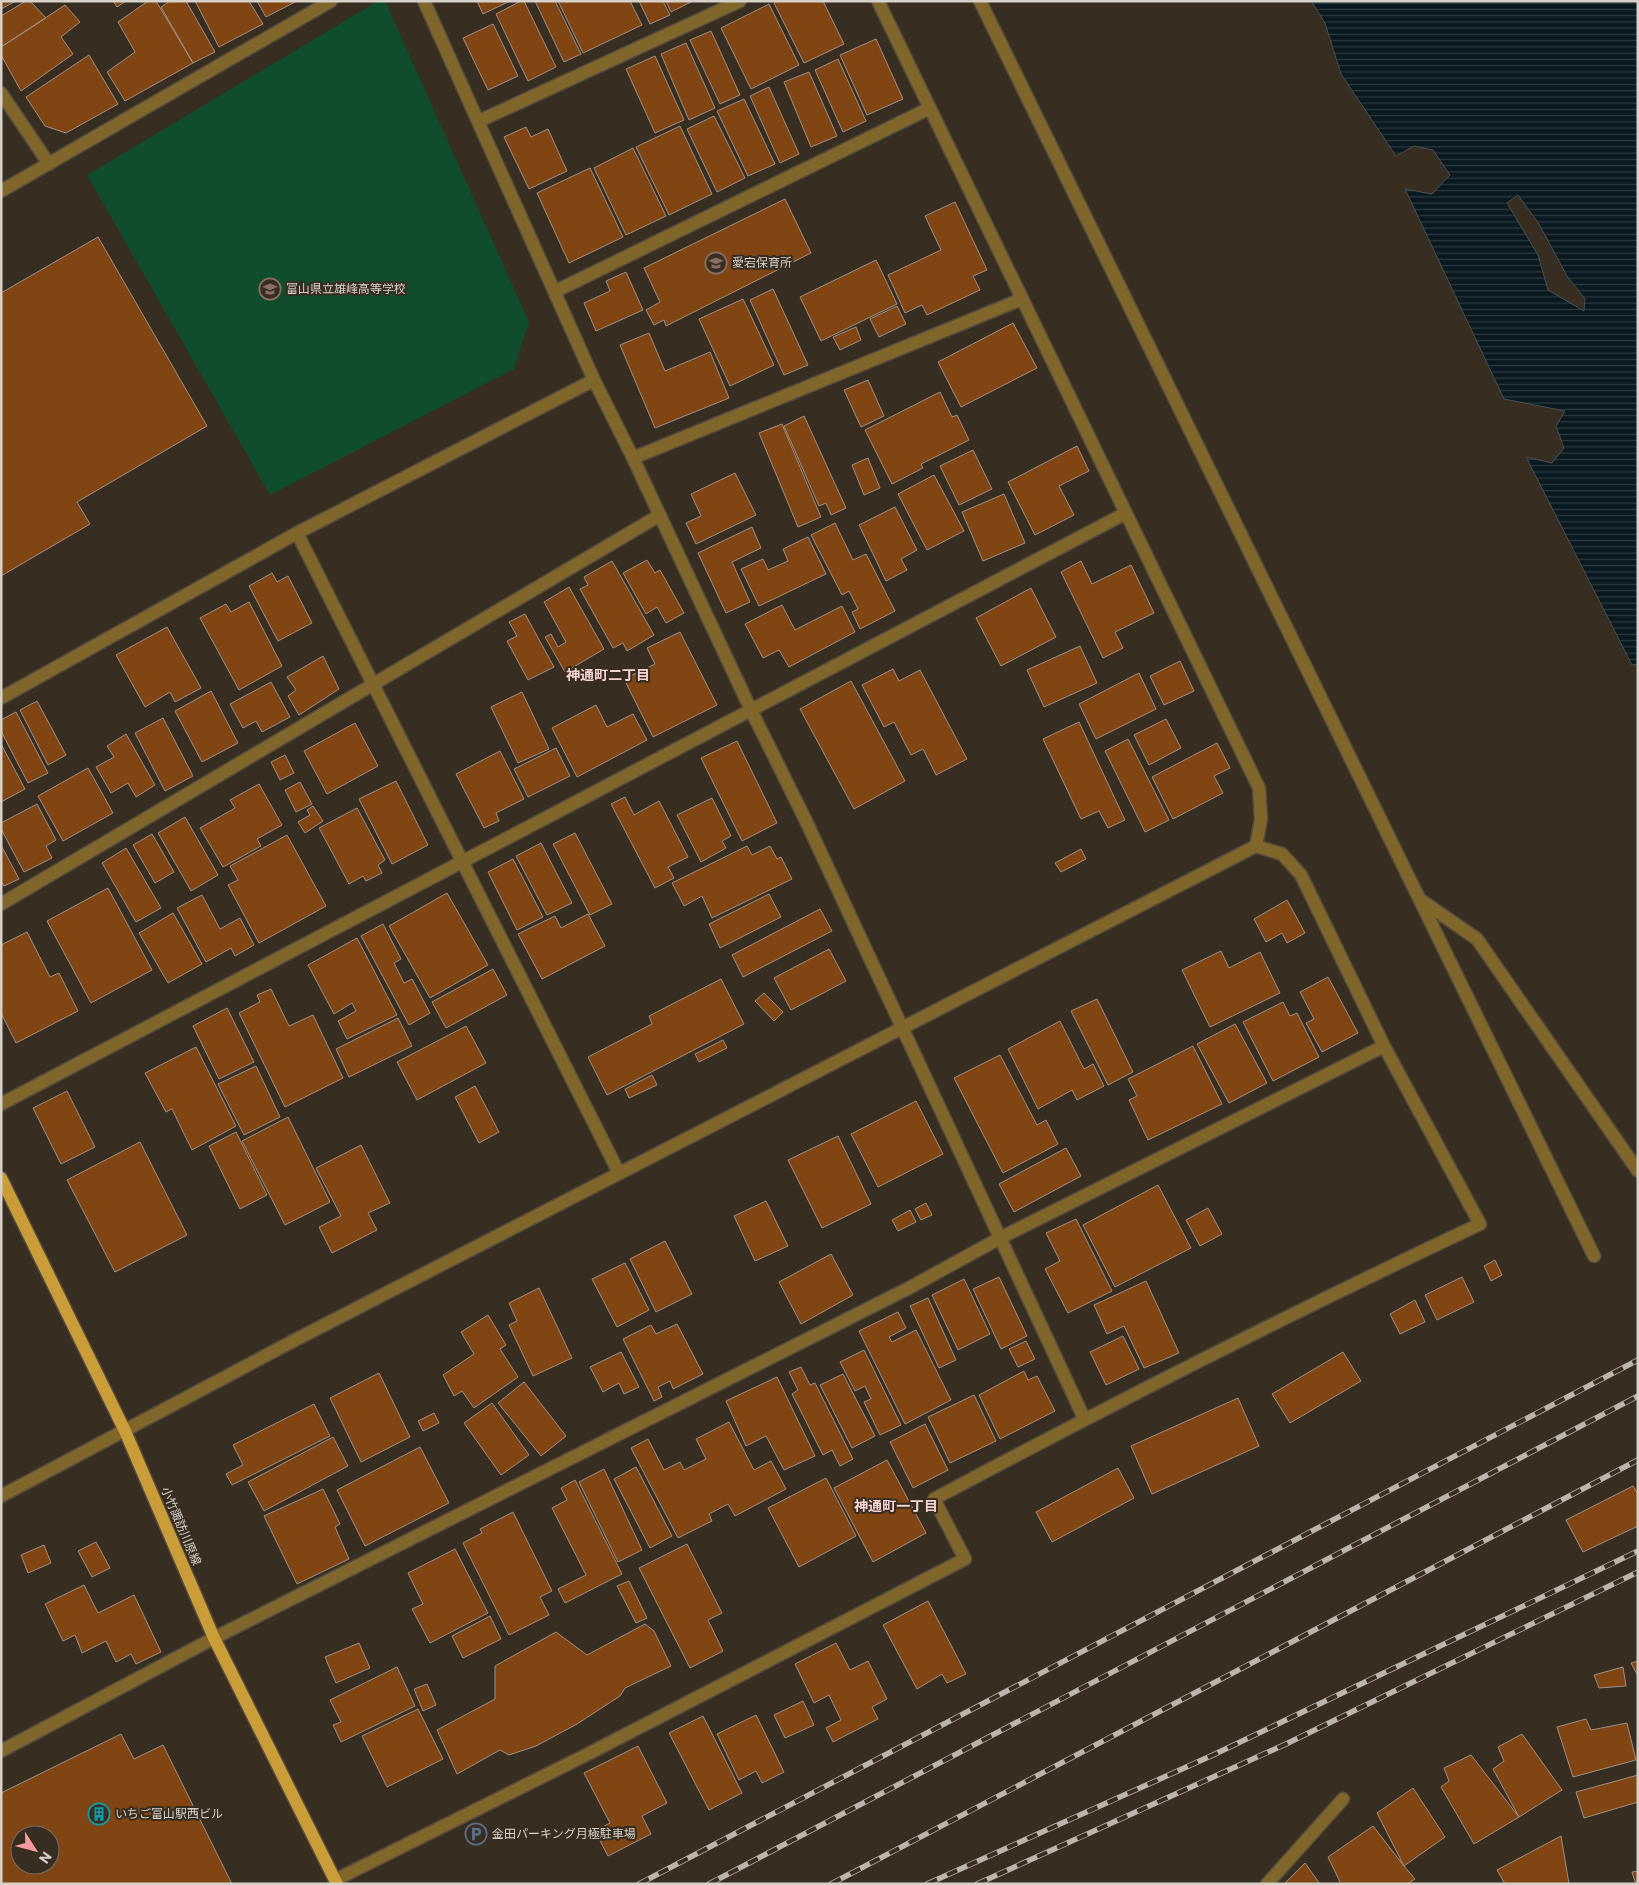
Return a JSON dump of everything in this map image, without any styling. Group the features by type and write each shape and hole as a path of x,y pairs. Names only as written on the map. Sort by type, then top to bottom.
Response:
{"main road":[{"name":"小竹諏訪川原線","path":"1,1178 125,1431 214,1638 336,1882"}],"street":[{"path":"1,191 331,1"},
{"path":"424,1 556,291 594,380 633,458 903,1027 1084,1418"},
{"path":"479,121 740,1"},
{"path":"878,1 1258,788 1261,819 1256,846"},
{"path":"980,1 1594,1256"},
{"path":"1,93 49,164"},
{"path":"556,291 930,108"},
{"path":"633,458 1022,299"},
{"path":"1,698 297,533 594,380"},
{"path":"1,1104 1126,513"},
{"path":"1,904 660,515"},
{"path":"297,533 619,1173"},
{"path":"1,1496 125,1431 171,1404 1256,846 1282,854 1301,875 1384,1046 1480,1224 1328,1296 1084,1418 934,1499 965,1559 336,1882"},
{"path":"1420,900 1478,940 1638,1171"},
{"path":"1,1751 214,1638 908,1288 1000,1238 1384,1046"},
{"path":"1267,1884 1343,1799"}],"green space":[{"path":"378,1 385,1 529,322 514,369 270,495 87,175"}],"shaded area":[{"path":"1311,1 1638,1 1638,664 1632,665 1526,457 1552,463 1564,448 1556,426 1565,411 1504,399 1405,189 1432,194 1450,175 1433,150 1414,146 1396,156 1341,74 1325,23","holes":["1518,195 1539,224 1567,276 1585,299 1584,311 1548,290 1538,255 1507,203"]}],"building":[{"path":"1,1 16,1 1,9"},
{"path":"26,1 30,1 46,18 1,47 1,16"},
{"path":"113,1 126,1 117,7"},
{"path":"148,1 156,1 193,63 125,101 107,72 135,52 118,22"},
{"path":"170,1 186,1 215,52 193,63 161,7"},
{"path":"195,1 249,1 263,24 219,47"},
{"path":"257,1 297,1 266,17"},
{"path":"477,1 510,1 483,14"},
{"path":"524,1 556,67 528,81 496,14"},
{"path":"535,1 555,1 581,54 564,62"},
{"path":"558,1 630,1 642,25 583,53"},
{"path":"639,1 663,1 670,15 650,24"},
{"path":"666,1 693,1 671,12"},
{"path":"777,1 823,1 844,44 804,63 774,3"},
{"path":"769,4 799,65 751,89 721,28"},
{"path":"65,5 80,22 61,37 73,54 21,91 1,55 1,47"},
{"path":"493,24 518,76 488,90 463,38"},
{"path":"711,31 740,95 720,104 690,40"},
{"path":"876,39 903,99 867,115 840,55"},
{"path":"686,43 715,108 689,120 661,54"},
{"path":"89,55 118,104 66,133 45,126 26,97"},
{"path":"655,56 684,120 655,133 626,69"},
{"path":"838,59 866,121 843,132 815,70"},
{"path":"809,72 837,136 811,147 784,82"},
{"path":"769,87 799,154 780,163 750,96"},
{"path":"744,99 775,164 748,176 717,111"},
{"path":"714,116 745,178 717,192 687,129"},
{"path":"680,126 712,194 669,215 636,147"},
{"path":"526,127 531,137 548,129 567,171 529,189 504,137"},
{"path":"633,148 666,216 626,235 594,168"},
{"path":"590,168 623,237 569,263 537,193"},
{"path":"785,199 811,253 666,326 664,320 654,325 646,310 660,302 644,268"},
{"path":"955,202 987,270 973,276 980,290 927,315 922,305 905,313 888,275 941,250 925,216"},
{"path":"98,237 207,426 77,502 90,524 1,576 1,293"},
{"path":"876,260 897,304 821,341 800,297"},
{"path":"626,272 643,310 596,331 584,303 610,291 606,281"},
{"path":"773,289 808,365 784,375 750,300"},
{"path":"743,299 774,365 730,386 699,319"},
{"path":"897,306 906,324 879,337 870,319"},
{"path":"1013,323 1037,368 961,407 938,362"},
{"path":"856,327 861,340 840,350 833,337"},
{"path":"649,333 665,371 710,352 729,398 655,428 620,345"},
{"path":"868,380 884,416 861,427 844,390"},
{"path":"940,392 952,417 957,415 969,440 921,464 923,468 892,484 865,430"},
{"path":"804,416 846,508 831,515 826,503 819,506 784,426"},
{"path":"782,424 821,517 798,527 759,433"},
{"path":"1077,446 1089,471 1059,486 1074,515 1035,535 1008,482"},
{"path":"973,450 992,489 959,505 940,466"},
{"path":"868,458 880,488 864,495 852,465"},
{"path":"735,473 756,515 696,544 686,523 701,516 691,494"},
{"path":"934,475 964,531 927,550 898,494"},
{"path":"1004,494 1025,543 983,561 962,512"},
{"path":"895,507 917,550 901,559 907,570 886,581 859,525"},
{"path":"835,523 853,560 866,554 895,611 860,629 852,612 858,609 849,591 842,595 811,535"},
{"path":"752,527 761,548 732,562 750,602 726,613 698,553"},
{"path":"808,537 826,574 759,606 741,569 763,559 768,570 788,561 783,549"},
{"path":"647,560 655,573 660,570 684,613 666,623 657,607 646,614 623,573"},
{"path":"612,561 654,635 627,651 623,643 613,648 580,589 588,585 584,577"},
{"path":"1081,561 1092,584 1131,565 1154,613 1115,632 1123,648 1103,658 1061,572"},
{"path":"272,573 277,582 288,576 312,623 278,641 249,586"},
{"path":"569,587 604,649 565,672 545,637 551,634 558,647 566,642 544,602"},
{"path":"1031,588 1056,637 1001,666 976,618"},
{"path":"249,602 282,666 239,690 200,618 226,604 231,612"},
{"path":"782,605 795,630 842,606 855,632 789,667 779,650 763,658 745,624"},
{"path":"525,614 554,667 528,680 507,641 517,636 509,622"},
{"path":"167,627 201,688 175,702 170,692 145,707 116,655"},
{"path":"680,632 717,705 653,737 624,679 655,664 647,648"},
{"path":"1080,646 1097,683 1044,707 1027,670"},
{"path":"323,656 339,689 299,715 288,696 296,690 287,677"},
{"path":"1180,661 1194,691 1164,705 1150,676"},
{"path":"893,669 899,681 920,670 967,759 936,775 923,749 911,755 894,722 884,727 862,685"},
{"path":"1139,673 1156,709 1096,739 1079,704"},
{"path":"851,681 905,781 854,809 800,709"},
{"path":"271,682 290,717 262,732 256,721 243,728 230,704"},
{"path":"211,691 238,743 202,762 175,711"},
{"path":"522,692 549,749 518,763 491,707"},
{"path":"37,701 66,755 48,765 20,710"},
{"path":"596,705 607,727 633,714 647,740 577,777 552,728"},
{"path":"16,712 48,773 28,783 1,731 1,720"},
{"path":"163,718 193,776 165,791 135,733"},
{"path":"1166,719 1181,748 1149,765 1134,735"},
{"path":"1079,722 1125,820 1108,828 1099,811 1081,819 1043,739"},
{"path":"355,723 378,766 327,794 304,751"},
{"path":"126,734 155,785 136,797 128,783 111,793 96,767 114,757 107,746"},
{"path":"1128,739 1169,820 1145,832 1105,751"},
{"path":"737,741 777,823 742,841 701,758"},
{"path":"1217,743 1230,768 1214,776 1223,793 1173,819 1152,777"},
{"path":"1,744 25,789 1,802"},
{"path":"556,748 570,776 528,797 514,769"},
{"path":"500,751 524,799 496,813 499,821 484,828 456,774"},
{"path":"285,755 294,773 280,780 271,762"},
{"path":"88,768 113,813 63,841 38,796"},
{"path":"396,781 428,845 392,864 359,799"},
{"path":"300,782 312,804 296,812 285,790"},
{"path":"259,784 282,825 257,839 261,846 223,867 200,828 235,808 230,800"},
{"path":"625,797 634,815 659,801 688,857 668,867 674,878 655,888 611,804"},
{"path":"712,798 731,836 722,841 726,848 701,862 677,815"},
{"path":"37,804 56,840 46,846 52,858 24,872 1,829 1,823"},
{"path":"313,806 323,821 305,833 298,822 310,815 307,810"},
{"path":"357,808 385,860 378,865 382,873 366,881 363,876 349,884 319,828"},
{"path":"185,817 218,875 191,891 158,833"},
{"path":"575,833 612,904 590,915 553,844"},
{"path":"152,834 174,872 155,883 133,845"},
{"path":"287,835 326,906 259,943 228,885 238,880 230,866"},
{"path":"541,843 572,903 547,915 516,856"},
{"path":"1,845 19,879 4,886 1,881"},
{"path":"747,846 752,855 770,846 777,859 781,857 792,879 712,918 702,896 684,906 672,883"},
{"path":"126,848 161,908 136,922 102,863"},
{"path":"1081,849 1086,859 1061,872 1055,863"},
{"path":"513,859 543,917 517,930 488,872"},
{"path":"108,888 152,970 91,1003 47,921"},
{"path":"447,893 488,965 430,998 389,926"},
{"path":"769,894 781,917 720,948 709,924"},
{"path":"202,895 220,929 240,918 254,945 235,956 231,948 206,962 177,908"},
{"path":"1287,900 1305,933 1287,943 1282,933 1266,942 1254,919"},
{"path":"820,909 832,931 743,977 732,955"},
{"path":"173,913 202,964 168,983 139,933"},
{"path":"588,914 605,946 542,979 518,934 555,916 561,928"},
{"path":"383,924 401,959 394,963 404,983 412,979 430,1013 409,1025 361,936"},
{"path":"27,932 50,977 59,973 78,1011 16,1043 1,1013 1,945"},
{"path":"357,938 397,1015 347,1039 338,1021 356,1011 352,1003 334,1014 308,965"},
{"path":"829,949 846,981 791,1010 774,978"},
{"path":"1221,951 1229,968 1260,952 1280,993 1210,1027 1182,970"},
{"path":"493,969 507,995 446,1028 432,1002"},
{"path":"1328,977 1358,1033 1322,1052 1306,1023 1314,1019 1300,992"},
{"path":"721,979 744,1024 607,1095 588,1057 652,1024 649,1016"},
{"path":"271,989 289,1026 313,1015 343,1078 285,1107 239,1013 260,1002 257,995"},
{"path":"764,993 783,1012 774,1021 755,1001"},
{"path":"1097,999 1133,1072 1108,1085 1071,1011"},
{"path":"1283,1002 1290,1016 1297,1013 1319,1057 1273,1081 1243,1022"},
{"path":"227,1008 254,1062 219,1079 193,1026"},
{"path":"398,1018 412,1046 349,1077 336,1049"},
{"path":"1060,1021 1084,1069 1093,1064 1104,1086 1077,1100 1072,1090 1038,1109 1008,1049"},
{"path":"1235,1024 1267,1083 1229,1103 1197,1044"},
{"path":"466,1026 486,1063 417,1100 397,1062"},
{"path":"723,1040 727,1048 699,1062 695,1054"},
{"path":"1193,1046 1222,1104 1148,1140 1129,1100 1137,1096 1128,1079"},
{"path":"196,1047 236,1126 192,1150 172,1109 166,1112 145,1073"},
{"path":"1000,1055 1037,1125 1046,1120 1058,1144 1003,1173 954,1078"},
{"path":"256,1066 280,1117 244,1135 218,1084"},
{"path":"652,1075 657,1085 629,1098 625,1089"},
{"path":"475,1086 499,1132 479,1143 455,1097"},
{"path":"67,1091 95,1147 61,1164 33,1108"},
{"path":"916,1101 943,1154 878,1187 851,1134"},
{"path":"288,1117 330,1202 285,1225 242,1141"},
{"path":"236,1132 267,1195 240,1209 209,1146"},
{"path":"838,1136 871,1204 822,1228 788,1160"},
{"path":"140,1142 187,1235 115,1272 67,1180"},
{"path":"361,1145 390,1203 368,1213 377,1230 332,1253 319,1227 341,1216 316,1168"},
{"path":"1066,1148 1081,1176 1014,1212 999,1184"},
{"path":"1158,1185 1191,1248 1115,1287 1083,1225"},
{"path":"766,1201 788,1246 755,1261 734,1216"},
{"path":"926,1203 932,1215 921,1220 915,1209"},
{"path":"1208,1208 1222,1234 1200,1246 1186,1220"},
{"path":"910,1210 916,1222 898,1231 892,1220"},
{"path":"1076,1219 1112,1291 1068,1313 1045,1269 1060,1261 1046,1233"},
{"path":"665,1241 692,1294 656,1312 630,1259"},
{"path":"831,1254 853,1295 801,1324 779,1282"},
{"path":"1495,1260 1502,1275 1491,1281 1484,1266"},
{"path":"625,1263 649,1310 617,1327 592,1279"},
{"path":"999,1277 1027,1336 1001,1349 973,1289"},
{"path":"1462,1277 1474,1302 1437,1320 1425,1295"},
{"path":"964,1279 990,1334 958,1350 932,1295"},
{"path":"1146,1281 1179,1353 1144,1368 1124,1326 1107,1334 1094,1305"},
{"path":"539,1288 572,1358 533,1376 509,1325 517,1321 509,1303"},
{"path":"928,1298 956,1360 939,1368 910,1306"},
{"path":"1415,1300 1425,1322 1400,1334 1390,1314"},
{"path":"898,1312 906,1328 889,1337 892,1342 916,1330 951,1400 905,1424 859,1331"},
{"path":"488,1315 506,1345 500,1349 518,1377 474,1408 462,1391 454,1396 443,1375 474,1354 461,1332"},
{"path":"677,1324 703,1374 673,1389 670,1381 658,1387 662,1397 654,1401 623,1339 651,1325 656,1334"},
{"path":"1123,1336 1139,1369 1106,1385 1090,1352"},
{"path":"1026,1341 1035,1359 1018,1367 1009,1349"},
{"path":"864,1350 901,1425 880,1435 864,1402 871,1399 865,1386 855,1391 840,1362"},
{"path":"621,1352 639,1387 624,1394 619,1383 603,1392 590,1367"},
{"path":"1343,1352 1361,1381 1290,1423 1272,1394"},
{"path":"801,1367 810,1385 815,1383 853,1459 840,1466 832,1450 823,1455 792,1394 798,1390 789,1372"},
{"path":"1024,1371 1028,1380 1037,1376 1055,1411 1000,1439 979,1395"},
{"path":"379,1373 410,1437 361,1462 330,1398"},
{"path":"843,1374 875,1436 852,1448 820,1385"},
{"path":"777,1377 815,1456 784,1470 766,1436 746,1446 726,1401"},
{"path":"524,1382 566,1436 541,1456 498,1403"},
{"path":"974,1395 996,1441 950,1463 928,1417"},
{"path":"1238,1398 1259,1446 1152,1494 1131,1446"},
{"path":"492,1403 529,1455 501,1475 464,1423"},
{"path":"314,1404 330,1436 232,1485 226,1474 243,1465 233,1445"},
{"path":"434,1413 439,1423 423,1431 418,1421"},
{"path":"729,1422 754,1470 771,1461 786,1489 735,1516 728,1504 709,1514 712,1521 678,1538 631,1448 648,1439 664,1470 680,1462 684,1470 706,1459 696,1439"},
{"path":"925,1424 948,1470 913,1488 890,1442"},
{"path":"333,1437 348,1466 264,1511 248,1482"},
{"path":"420,1447 449,1503 365,1546 337,1490"},
{"path":"887,1460 926,1533 873,1562 834,1488"},
{"path":"636,1467 672,1536 650,1548 614,1479"},
{"path":"1118,1468 1134,1498 1052,1542 1036,1512"},
{"path":"604,1469 642,1550 618,1562 579,1482"},
{"path":"826,1478 856,1536 799,1567 768,1508"},
{"path":"575,1480 622,1574 565,1603 558,1589 586,1575 552,1508 567,1500 561,1488"},
{"path":"1633,1486 1638,1494 1638,1526 1583,1552 1566,1520"},
{"path":"323,1489 340,1524 335,1527 349,1559 297,1584 264,1516"},
{"path":"513,1512 552,1591 540,1597 549,1615 509,1635 463,1543 482,1533 480,1529"},
{"path":"96,1542 110,1568 92,1577 78,1551"},
{"path":"687,1544 722,1613 708,1620 723,1651 690,1668 639,1568"},
{"path":"44,1545 51,1563 28,1573 21,1555"},
{"path":"455,1549 488,1613 430,1643 412,1609 423,1604 408,1573"},
{"path":"629,1581 647,1618 636,1623 617,1586"},
{"path":"84,1585 98,1613 134,1595 161,1652 136,1664 131,1654 116,1662 106,1641 82,1653 75,1635 63,1641 45,1604"},
{"path":"928,1601 966,1674 947,1683 942,1674 917,1689 883,1625"},
{"path":"490,1616 501,1639 463,1658 452,1636"},
{"path":"645,1624 654,1631 671,1666 625,1688 620,1696 577,1724 536,1746 509,1755 500,1750 457,1774 437,1730 495,1699 495,1666 556,1632 587,1655"},
{"path":"359,1643 370,1668 336,1683 325,1657"},
{"path":"836,1643 850,1670 868,1661 887,1699 872,1707 878,1719 833,1742 826,1728 841,1720 829,1695 814,1703 795,1664"},
{"path":"1638,1661 1638,1676 1631,1663"},
{"path":"397,1667 415,1706 341,1742 333,1725 341,1722 330,1700"},
{"path":"1623,1667 1626,1686 1599,1688 1594,1675"},
{"path":"427,1684 436,1705 423,1711 414,1689"},
{"path":"803,1701 814,1725 785,1738 774,1715"},
{"path":"418,1709 443,1759 387,1787 362,1736"},
{"path":"756,1715 784,1772 762,1783 756,1771 739,1780 717,1734"},
{"path":"703,1716 742,1793 709,1810 669,1733"},
{"path":"1586,1719 1591,1730 1627,1723 1636,1760 1573,1777 1557,1727"},
{"name":"いちご富山駅西ビル","path":"121,1734 134,1759 163,1745 232,1884 1,1884 1,1793"},
{"path":"1522,1734 1562,1790 1519,1817 1493,1769 1504,1761 1498,1747"},
{"path":"638,1746 667,1803 642,1816 651,1834 608,1856 595,1831 610,1823 584,1773"},
{"path":"1471,1755 1519,1817 1474,1844 1441,1787 1449,1781 1444,1768"},
{"path":"1638,1775 1638,1802 1584,1818 1576,1792"},
{"path":"1413,1788 1445,1837 1404,1866 1377,1813"},
{"path":"1373,1826 1415,1879 1407,1884 1341,1884 1328,1857"},
{"path":"1561,1836 1569,1884 1505,1884 1497,1870"},
{"path":"1305,1863 1320,1884 1284,1884"},
{"path":"1638,1871 1638,1884 1636,1884 1632,1872"}],"railway":[{"path":"639,1884 1638,1360"},
{"path":"709,1884 1638,1396"},
{"path":"831,1884 1638,1460"},
{"path":"927,1884 1213,1755 1638,1551"},
{"path":"977,1884 1286,1744 1638,1572"}],"place":[{"name":"愛宕保育所","path":"716,263"},
{"name":"富山県立雄峰高等学校","path":"270,289"},
{"name":"いちご富山駅西ビル","path":"99,1814"},
{"name":"金田パーキング月極駐車場","path":"476,1834"}],"district":[{"name":"神通町二丁目","path":"608,675"},
{"name":"神通町一丁目","path":"896,1506"}]}
